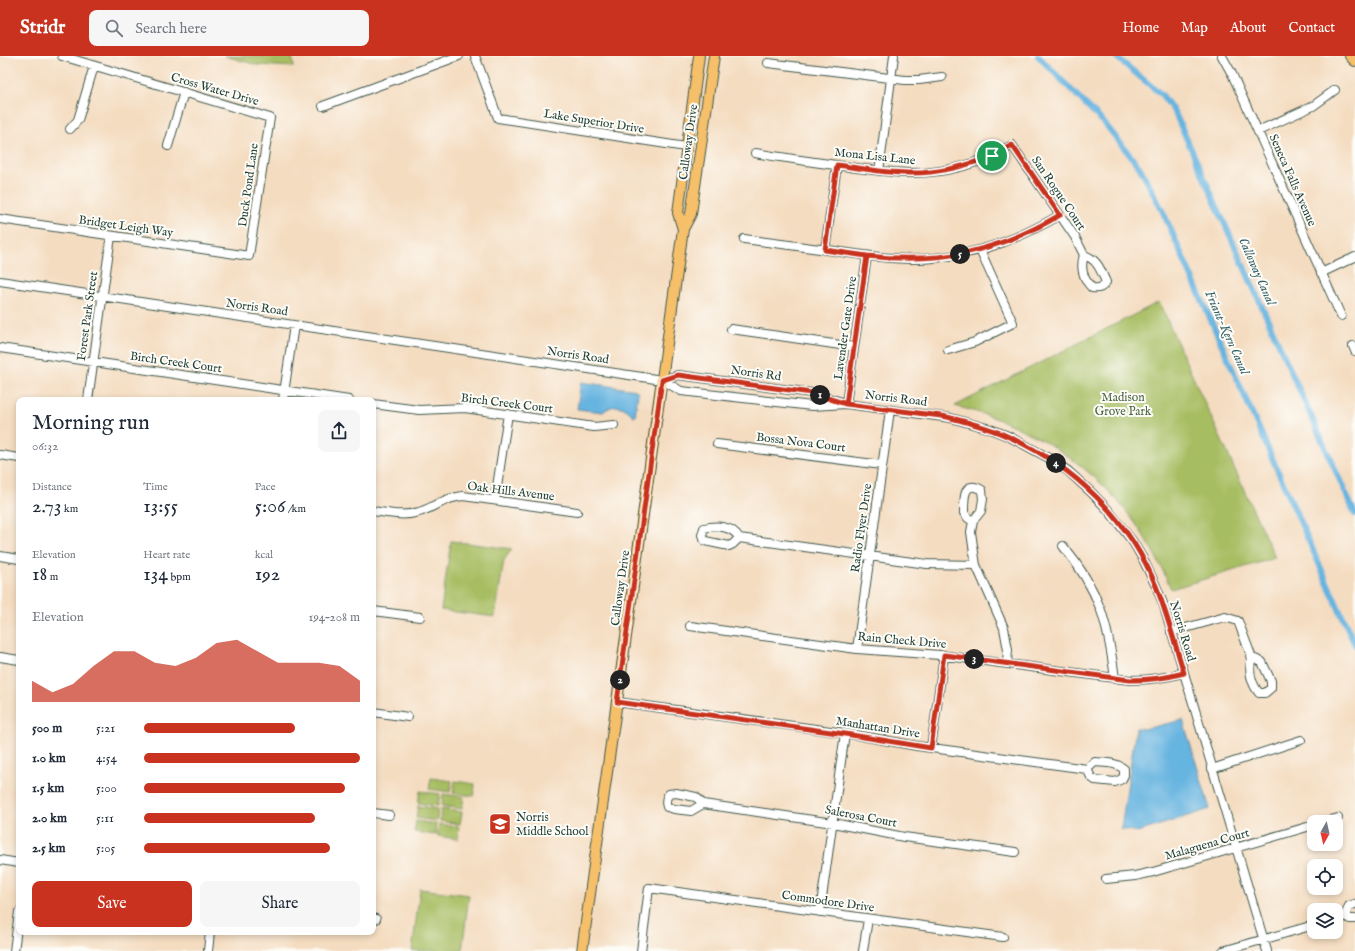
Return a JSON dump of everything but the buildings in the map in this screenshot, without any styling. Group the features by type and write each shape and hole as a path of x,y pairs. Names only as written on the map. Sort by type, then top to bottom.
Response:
{"main road":[{"name":"Calloway Drive","path":"683,229 678,213 699,56"},
{"name":"Calloway Drive","path":"582,951 683,229 692,209 714,56"},
{"path":"1350,56 1355,61"},
{"path":"686,147 691,157 687,196 692,209"}],"street":[{"name":"Cross Water Drive","path":"62,56 270,118"},
{"path":"323,106 459,56"},
{"name":"Lake Superior Drive","path":"475,56 498,118 686,147"},
{"path":"879,170 894,56"},
{"name":"Seneca Falls Avenue","path":"1222,56 1232,74 1258,131 1340,316"},
{"path":"768,63 891,79 920,80 942,77"},
{"path":"70,129 78,120 94,66"},
{"path":"1258,131 1313,106 1335,90"},
{"path":"168,146 184,92"},
{"name":"Duck Pond Lane","path":"249,256 270,118"},
{"name":"Mona Lisa Lane","path":"755,154 908,173 939,171 959,167 992,156 1012,145"},
{"name":"San Rogue Court","path":"1012,145 1075,237 1084,255"},
{"path":"825,250 837,165"},
{"path":"744,239 867,256 910,259 934,258 980,250 1023,235 1060,215"},
{"name":"Bridget Leigh Way","path":"0,219 249,256"},
{"name":"Forest Park Street","path":"88,397 111,236"},
{"path":"948,350 975,342 1014,323 980,250"},
{"name":"Lavender Gate Drive","path":"846,404 867,256"},
{"path":"1321,273 1355,258"},
{"name":"Norris Road","path":"0,281 662,380 681,391 812,406 846,404 951,418 990,429 1030,447 1068,471 1109,511 1133,542 1156,586 1184,673 1267,951"},
{"path":"284,397 294,325"},
{"path":"731,329 854,347"},
{"name":"Birch Creek Court","path":"0,348 330,397"},
{"name":"Norris Rd","path":"662,380 678,375 812,393 846,404"},
{"name":"Birch Creek Court","path":"376,404 419,410 465,408 594,427 614,425"},
{"name":"Radio Flyer Drive","path":"857,649 890,410"},
{"path":"495,500 508,414"},
{"name":"Bossa Nova Court","path":"717,444 882,465"},
{"path":"0,455 16,458"},
{"name":"Oak Hills Avenue","path":"376,510 409,514 428,509 452,498 473,497 577,512"},
{"path":"973,521 971,532 976,565 1004,628 1008,650 1007,664"},
{"path":"739,538 927,564 976,565"},
{"path":"1063,546 1084,573 1098,602 1108,634 1114,679"},
{"path":"0,556 16,559"},
{"path":"376,611 420,617"},
{"path":"1171,632 1225,617 1238,622 1252,658"},
{"name":"Rain Check Drive","path":"690,626 857,649 944,655 1114,679 1147,680 1184,673"},
{"path":"931,748 944,655"},
{"path":"0,657 16,660"},
{"name":"Manhattan Drive","path":"617,702 845,734 931,748 1087,769"},
{"path":"376,712 408,717"},
{"path":"820,912 845,734"},
{"path":"1212,769 1301,740"},
{"name":"Salerosa Court","path":"703,804 833,822 904,837 1015,852"},
{"path":"376,813 388,815"},
{"name":"Malaguena Court","path":"1106,879 1134,876 1152,872 1307,827"},
{"path":"0,860 16,863"},
{"name":"Commodore Drive","path":"640,951 649,888 1003,938"},
{"path":"1355,904 1349,906 1345,916 1350,919 1355,919"},
{"path":"863,951 868,919"},
{"path":"1223,951 1307,927"},
{"path":"14,951 16,935"},
{"path":"208,951 210,935"}],"green space":[{"path":"225,56 292,56 294,67 257,65"},
{"name":"Madison Grove Park","path":"1159,302 1275,558 1171,589 1153,551 1133,520 1113,496 1091,474 1067,456 1014,426 955,406"},
{"path":"451,541 512,549 504,560 495,617 441,610"},
{"path":"431,778 452,781 450,792 429,789"},
{"path":"455,781 475,784 474,796 453,793"},
{"path":"420,791 440,794 438,806 418,803"},
{"path":"443,794 464,797 462,809 442,806"},
{"path":"418,806 438,809 437,821 416,818"},
{"path":"441,809 462,812 460,824 440,821"},
{"path":"416,821 436,824 435,835 414,832"},
{"path":"439,824 459,827 458,839 437,836"},
{"path":"420,889 469,895 462,951 412,951"}],"water":[{"path":"581,382 636,390 638,393 635,416 619,406 611,407 603,412 577,409"},
{"path":"1183,720 1210,809 1138,832 1121,829 1136,728 1144,729"}],"waterway":[{"name":"Friant-Kern Canal","path":"1038,56 1106,125 1140,168 1162,210 1355,645"},
{"name":"Calloway Canal","path":"1115,56 1162,95 1175,113 1355,514"}],"place":[{"name":"Norris Middle School","path":"500,824"}],"route":[{"path":"992,156 959,167 925,173 894,172 837,165 825,250 867,256 846,404 812,393 678,375 662,380 617,702 845,734 931,748 944,655 1114,679 1147,680 1184,673 1164,606 1143,559 1122,526 1092,493 1068,471 1030,447 1008,436 971,423 951,418 846,404 861,301 867,256 910,259 934,258 980,250 1023,235 1060,215 1012,145 992,156"}]}
